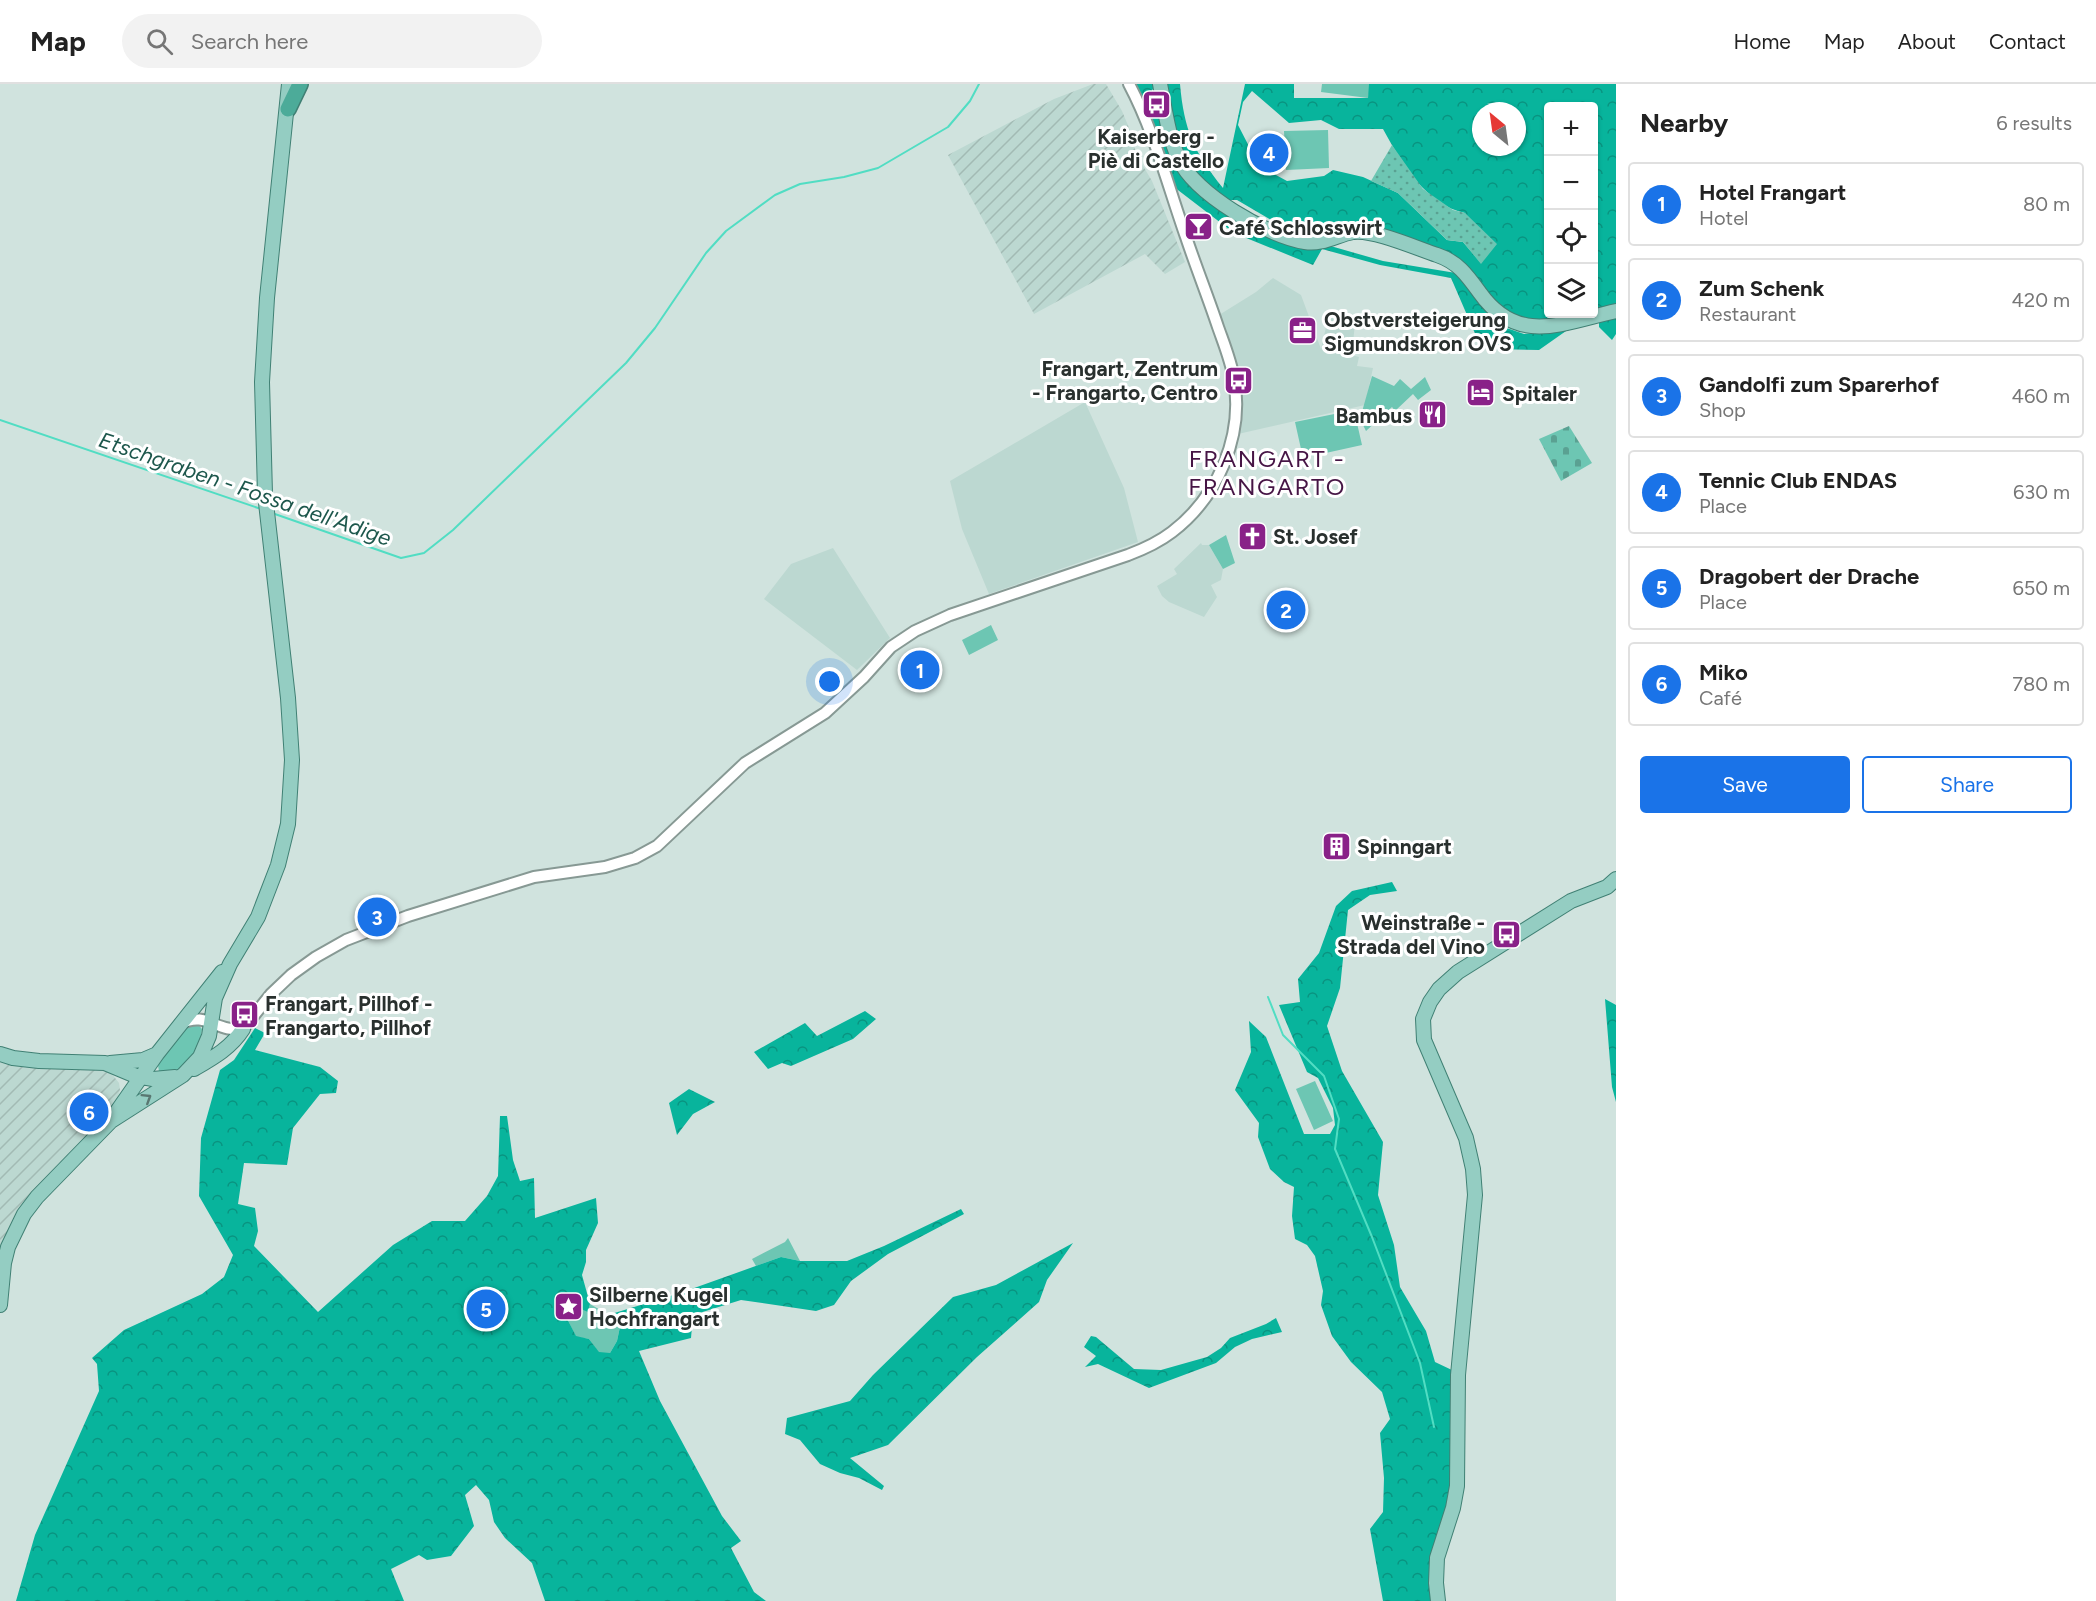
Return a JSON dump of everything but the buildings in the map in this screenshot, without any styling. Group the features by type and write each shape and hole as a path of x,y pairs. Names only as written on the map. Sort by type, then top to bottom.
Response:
{"highway":[{"path":"288,109 300,84"}],"main road":[{"path":"108,1065 147,1075 186,1072 206,1047 215,998 230,964 258,918 278,865 288,824 292,760 288,698 264,494 262,392 264,338 289,84"},
{"path":"1160,84 1172,142 1187,173 1202,189 1262,228 1306,243 1315,243 1353,232 1370,233 1442,257 1460,267 1497,313 1520,325 1547,327 1616,311"},
{"path":"1438,1601 1437,1558 1453,1508 1457,1486 1458,1375 1475,1195 1473,1169 1466,1138 1424,1040 1423,1019 1430,1002 1439,989 1458,972 1571,901 1607,887 1616,879"},
{"path":"111,1121 121,1105 147,1075 157,1054 217,977 230,964"},
{"path":"0,1305 4,1263 15,1231 24,1214 48,1183 111,1121 186,1072 222,1052 243,1029"},
{"path":"0,1054 39,1061 108,1065 143,1060 157,1054"},
{"path":"108,1065 122,1083 121,1105"}],"street":[{"path":"180,1024 198,1018 224,1028 243,1029 271,994 291,975 346,940 408,916 506,885 534,877 605,867 634,858 652,849 745,763 825,713 864,677 891,647 915,631 950,615 1128,555 1152,544 1186,520 1212,487 1227,455 1235,425 1234,381 1226,350 1164,172 1138,101 1129,84"}],"shaded area":[{"path":"1093,84 1106,84 1122,111 1132,135 1136,154 1152,181 1185,262 1165,274 1145,254 1034,314 948,155 1054,99"},
{"path":"1273,278 1301,295 1321,349 1329,314 1355,322 1352,355 1359,357 1357,366 1373,368 1365,405 1238,434 1242,413 1242,377 1219,315 1256,292"},
{"path":"1085,402 1124,488 1138,542 989,594 962,529 950,481"},
{"path":"1201,543 1209,545 1223,569 1221,580 1211,585 1217,597 1204,617 1169,602 1162,596 1157,586 1177,574 1174,569"},
{"path":"833,548 890,638 857,670 764,599 791,564"},
{"path":"0,1060 102,1069 112,1074 119,1083 120,1090 114,1109 31,1195 0,1259"}],"green space":[{"path":"1134,84 1155,84 1152,91 1157,115 1214,203 1327,245 1383,261 1462,274 1498,325 1524,334 1556,330 1616,315 1616,334 1612,340 1599,327 1599,321 1566,331 1539,350 1492,349 1480,345 1451,278 1380,265 1322,249 1313,265 1234,233 1174,187"},
{"path":"1164,84 1180,84 1184,115 1192,140 1223,188 1245,84 1294,84 1294,98 1368,98 1369,84 1616,84 1616,306 1598,310 1598,102 1544,102 1544,318 1558,318 1535,322 1509,316 1459,259 1433,248 1351,223 1319,234 1285,228 1237,200 1227,200 1204,184 1179,154","holes":["1252,91 1289,123 1321,120 1339,129 1383,129 1407,168 1427,192 1438,201 1465,213 1481,263 1463,242 1447,240 1398,193 1363,177 1333,170 1324,176 1287,181 1265,169 1254,156 1238,125 1243,102"]},
{"path":"1322,84 1371,84 1368,98 1321,92"},
{"path":"1328,130 1329,168 1286,170 1284,131"},
{"path":"1392,145 1423,189 1453,210 1465,213 1497,244 1481,264 1463,242 1447,240 1398,193 1371,181"},
{"path":"1372,376 1394,386 1400,379 1411,389 1425,377 1431,390 1418,400 1413,394 1395,411 1392,407 1366,431 1360,419"},
{"path":"1354,410 1362,445 1303,458 1295,422"},
{"path":"1569,426 1592,463 1561,481 1539,439"},
{"path":"1226,535 1235,563 1223,569 1209,545"},
{"path":"991,625 998,640 969,655 962,640"},
{"path":"1392,882 1397,891 1370,895 1348,910 1340,988 1327,1026 1342,1071 1383,1142 1378,1195 1394,1245 1400,1287 1426,1331 1435,1362 1454,1371 1452,1487 1433,1601 1383,1601 1370,1529 1383,1512 1384,1478 1380,1433 1390,1419 1382,1392 1351,1362 1332,1336 1321,1305 1323,1291 1315,1256 1307,1245 1295,1239 1292,1216 1294,1187 1284,1182 1270,1169 1258,1137 1259,1123 1235,1090 1251,1052 1249,1021 1266,1037 1304,1134 1330,1134 1335,1125 1333,1108 1318,1078 1307,1072 1279,1005 1300,1002 1298,979 1319,953 1336,906 1352,891"},
{"path":"1605,999 1616,1005 1616,1102 1612,1087"},
{"path":"865,1011 876,1019 853,1039 791,1066 782,1063 768,1069 754,1052 805,1023 817,1036"},
{"path":"197,1023 202,1029 201,1035 190,1060 180,1069 159,1072 158,1065 174,1041 185,1030"},
{"path":"255,1028 265,1033 255,1050 320,1067 338,1081 336,1093 320,1094 293,1128 287,1165 244,1163 238,1204 255,1208 258,1231 254,1246 318,1312 393,1245 432,1221 465,1221 487,1196 498,1176 500,1116 507,1116 513,1160 520,1181 534,1178 535,1218 596,1198 598,1223 586,1250 586,1262 582,1275 590,1304 588,1312 581,1309 576,1302 569,1301 563,1305 563,1311 576,1336 589,1339 599,1352 610,1353 617,1341 621,1322 608,1315 683,1292 781,1257 800,1261 847,1261 961,1209 964,1214 888,1254 851,1281 834,1305 816,1311 741,1300 693,1315 691,1338 639,1351 660,1401 722,1516 741,1541 731,1548 754,1592 766,1601 545,1601 532,1563 505,1538 494,1522 489,1500 476,1485 465,1495 474,1526 451,1556 427,1560 419,1555 391,1569 404,1601 16,1601 35,1535 99,1391 97,1364 92,1358 124,1330 202,1294 224,1277 233,1255 199,1196 201,1138 220,1070 234,1060"},
{"path":"1315,1081 1333,1121 1314,1130 1296,1089"},
{"path":"689,1089 715,1102 693,1114 677,1135 669,1103"},
{"path":"788,1238 800,1261 781,1257 756,1266 752,1259 785,1242"},
{"path":"1073,1243 1047,1280 1039,1302 977,1357 888,1445 850,1458 884,1486 882,1490 859,1478 820,1464 800,1440 785,1434 787,1418 850,1401 873,1375 953,1297 996,1285"},
{"path":"569,1301 576,1302 581,1309 588,1311 590,1304 621,1322 617,1341 610,1353 599,1353 589,1339 576,1337 563,1311 563,1305"},
{"path":"1276,1318 1282,1332 1252,1339 1235,1347 1216,1363 1149,1388 1098,1364 1085,1367 1096,1356 1084,1347 1091,1336 1096,1337 1134,1369 1161,1370 1207,1357 1221,1348 1230,1338"}],"waterway":[{"name":"Etschgraben - Fossa dell'Adige","path":"272,513 401,558 424,553 453,530 626,363 655,328 706,253 726,231 775,195 800,184 844,177 878,168 948,127 970,101 979,84"},
{"name":"Etschgraben - Fossa dell'Adige","path":"0,420 261,509"},
{"path":"1268,997 1283,1035 1324,1076 1339,1119 1335,1149 1372,1237 1420,1363 1434,1427"}],"place":[{"name":"Kaiserberg - Piè di Castello","path":"1156,105"},
{"name":"Tennic Club ENDAS","path":"1269,153"},
{"name":"Café Schlosswirt","path":"1198,227"},
{"name":"Obstversteigerung Sigmundskron OVS","path":"1303,331"},
{"name":"Frangart, Zentrum - Frangarto, Centro","path":"1239,380"},
{"name":"Spitaler","path":"1481,393"},
{"name":"Bambus","path":"1433,415"},
{"name":"St. Josef","path":"1252,536"},
{"name":"Zum Schenk","path":"1286,610"},
{"name":"Hotel Frangart","path":"920,670"},
{"name":"Spinngart","path":"1336,846"},
{"name":"Gandolfi zum Sparerhof","path":"377,917"},
{"name":"Weinstraße - Strada del Vino","path":"1506,934"},
{"name":"Frangart, Pillhof - Frangarto, Pillhof","path":"244,1015"},
{"name":"Miko","path":"89,1112"},
{"name":"Silberne Kugel Hochfrangart","path":"568,1306"},
{"name":"Dragobert der Drache","path":"486,1309"}],"district":[{"name":"FRANGART - FRANGARTO","path":"1267,472"}]}
